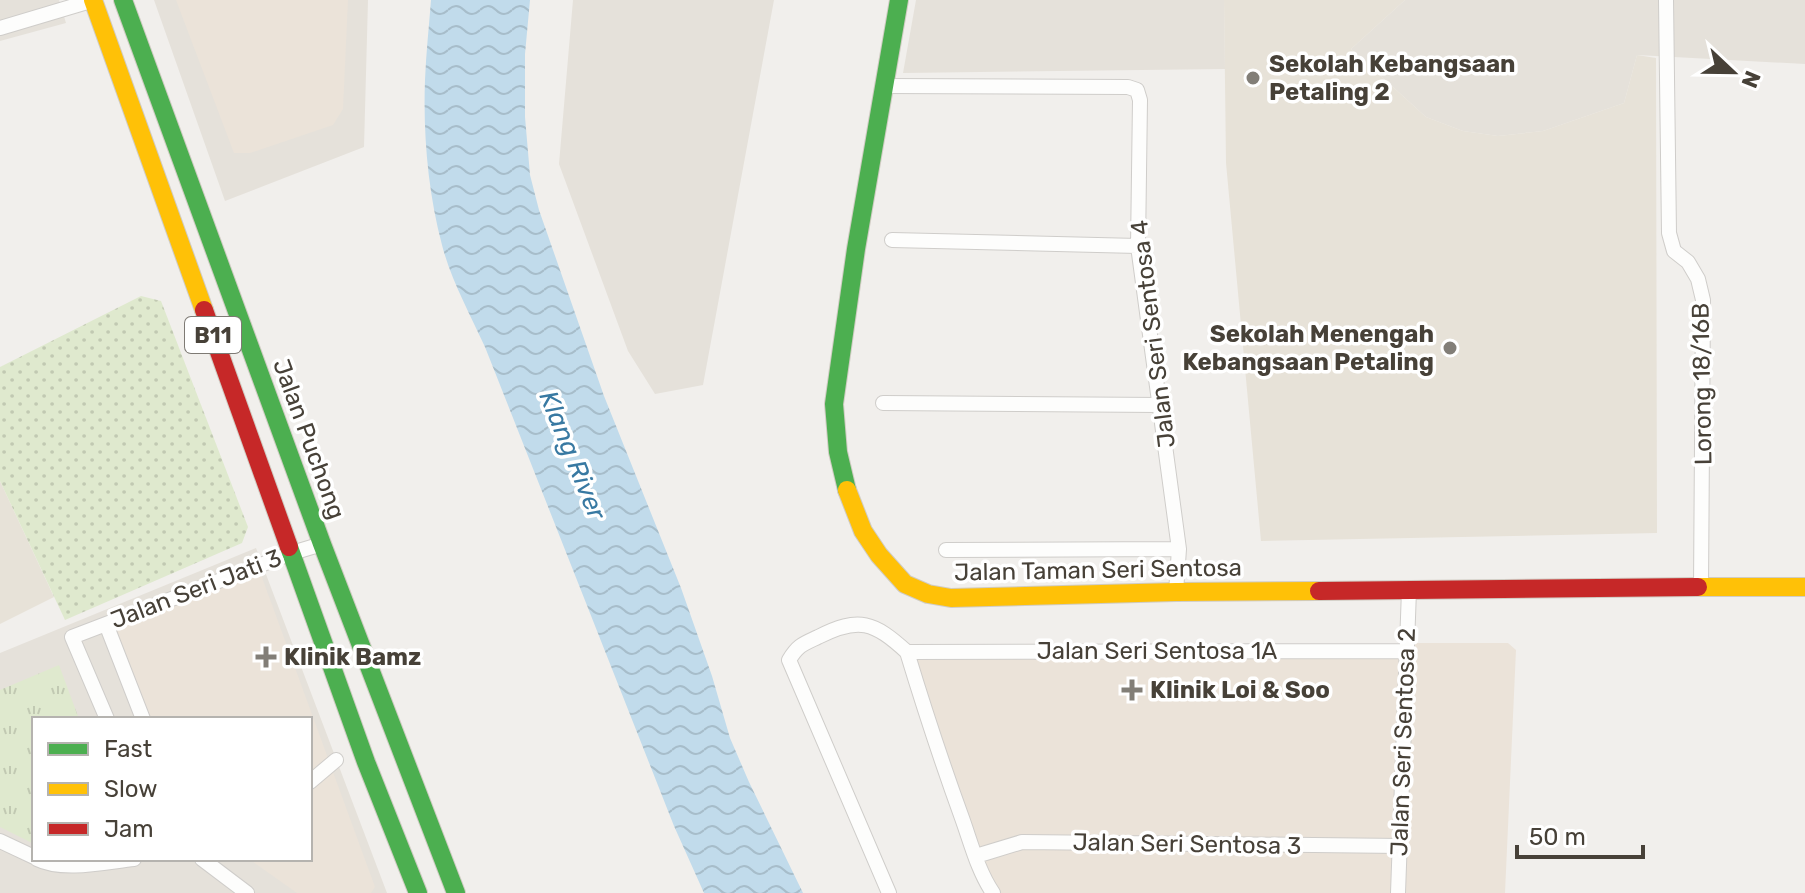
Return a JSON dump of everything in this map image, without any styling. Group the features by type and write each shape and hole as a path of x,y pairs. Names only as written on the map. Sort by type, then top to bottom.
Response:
{"main road":[{"name":"B11","path":"94,0 366,762 418,893"},
{"name":"Jalan Puchong","path":"123,0 322,544 456,893"},
{"name":"Jalan Taman Seri Sentosa","path":"899,0 856,249 834,404 838,452 849,498 863,531 905,584 928,594 951,598 1176,592 1805,587"}],"street":[{"path":"0,28 94,0"},
{"name":"Lorong 18/16B","path":"1666,0 1669,233 1674,251 1688,262 1698,279 1703,300 1701,587"},
{"name":"Jalan Seri Sentosa 4","path":"883,86 1128,87 1137,90 1140,100 1138,246 1179,549 1176,592"},
{"path":"892,240 1138,246"},
{"path":"883,403 1160,405"},
{"name":"Jalan Seri Jati 3","path":"106,717 72,637 322,544"},
{"path":"946,550 1179,549"},
{"name":"Jalan Seri Sentosa 2","path":"1398,893 1409,590"},
{"path":"106,624 142,717"},
{"path":"889,893 789,660 796,648 836,627 862,624 885,632 907,652 936,745 986,882 993,893"},
{"name":"Jalan Seri Sentosa 1A","path":"907,652 1407,651"},
{"path":"312,780 336,760"},
{"path":"0,841 32,856"},
{"name":"Jalan Seri Sentosa 3","path":"976,856 1022,842 1401,846"},
{"path":"42,861 72,865 113,861"},
{"path":"205,861 247,893"}],"shaded area":[{"path":"0,0 59,0 66,23 0,41"},
{"path":"154,0 368,0 364,147 225,201"},
{"path":"176,0 348,0 343,109 333,125 250,153 234,153"},
{"path":"573,0 774,0 703,385 655,394 628,351 559,164"},
{"path":"916,0 1224,0 1225,69 903,73"},
{"name":"Sekolah Menengah Kebangsaan Petaling","path":"1224,0 1405,0 1351,49 1426,117 1463,131 1498,136 1543,131 1624,103 1637,55 1656,58 1657,533 1261,541 1226,163"},
{"path":"1405,0 1805,0 1805,64 1637,55 1624,103 1543,131 1498,136 1463,131 1426,117 1351,49"},
{"path":"0,481 54,597 0,624"},
{"path":"256,548 387,893 0,893 0,653"},
{"path":"260,572 375,887 371,893 297,893 252,861 312,861 312,717 149,717 115,628"},
{"path":"1412,643 1508,643 1516,650 1505,893 999,893 992,882 939,736 916,659 1411,658"}],"green space":[{"path":"141,296 161,301 248,527 242,543 65,620 0,481 0,367"},
{"path":"59,665 78,717 32,717 32,843 0,827 0,690"}],"water":[{"name":"Klang River","path":"431,0 530,0 525,54 525,117 530,175 539,210 604,396 681,588 730,738 803,893 704,893 674,826 485,347 446,258 433,204 426,142 425,80"}],"traffic: fast":[{"path":"123,0 322,544 456,893"},
{"path":"847,490 838,452 834,404 856,249 899,0"},
{"path":"289,547 366,762 418,893"}],"traffic: slow":[{"path":"93,0 204,310"},
{"path":"847,490 863,531 879,555 905,584 928,594 951,598 1319,591"},
{"path":"1698,587 1805,587"}],"traffic: jam":[{"path":"204,310 289,547"},
{"path":"1319,591 1698,587"}],"place":[{"name":"Sekolah Kebangsaan Petaling 2","path":"1253,78"},
{"name":"Sekolah Menengah Kebangsaan Petaling","path":"1450,348"},
{"name":"Klinik Bamz","path":"266,657"},
{"name":"Klinik Loi & Soo","path":"1132,690"}]}
